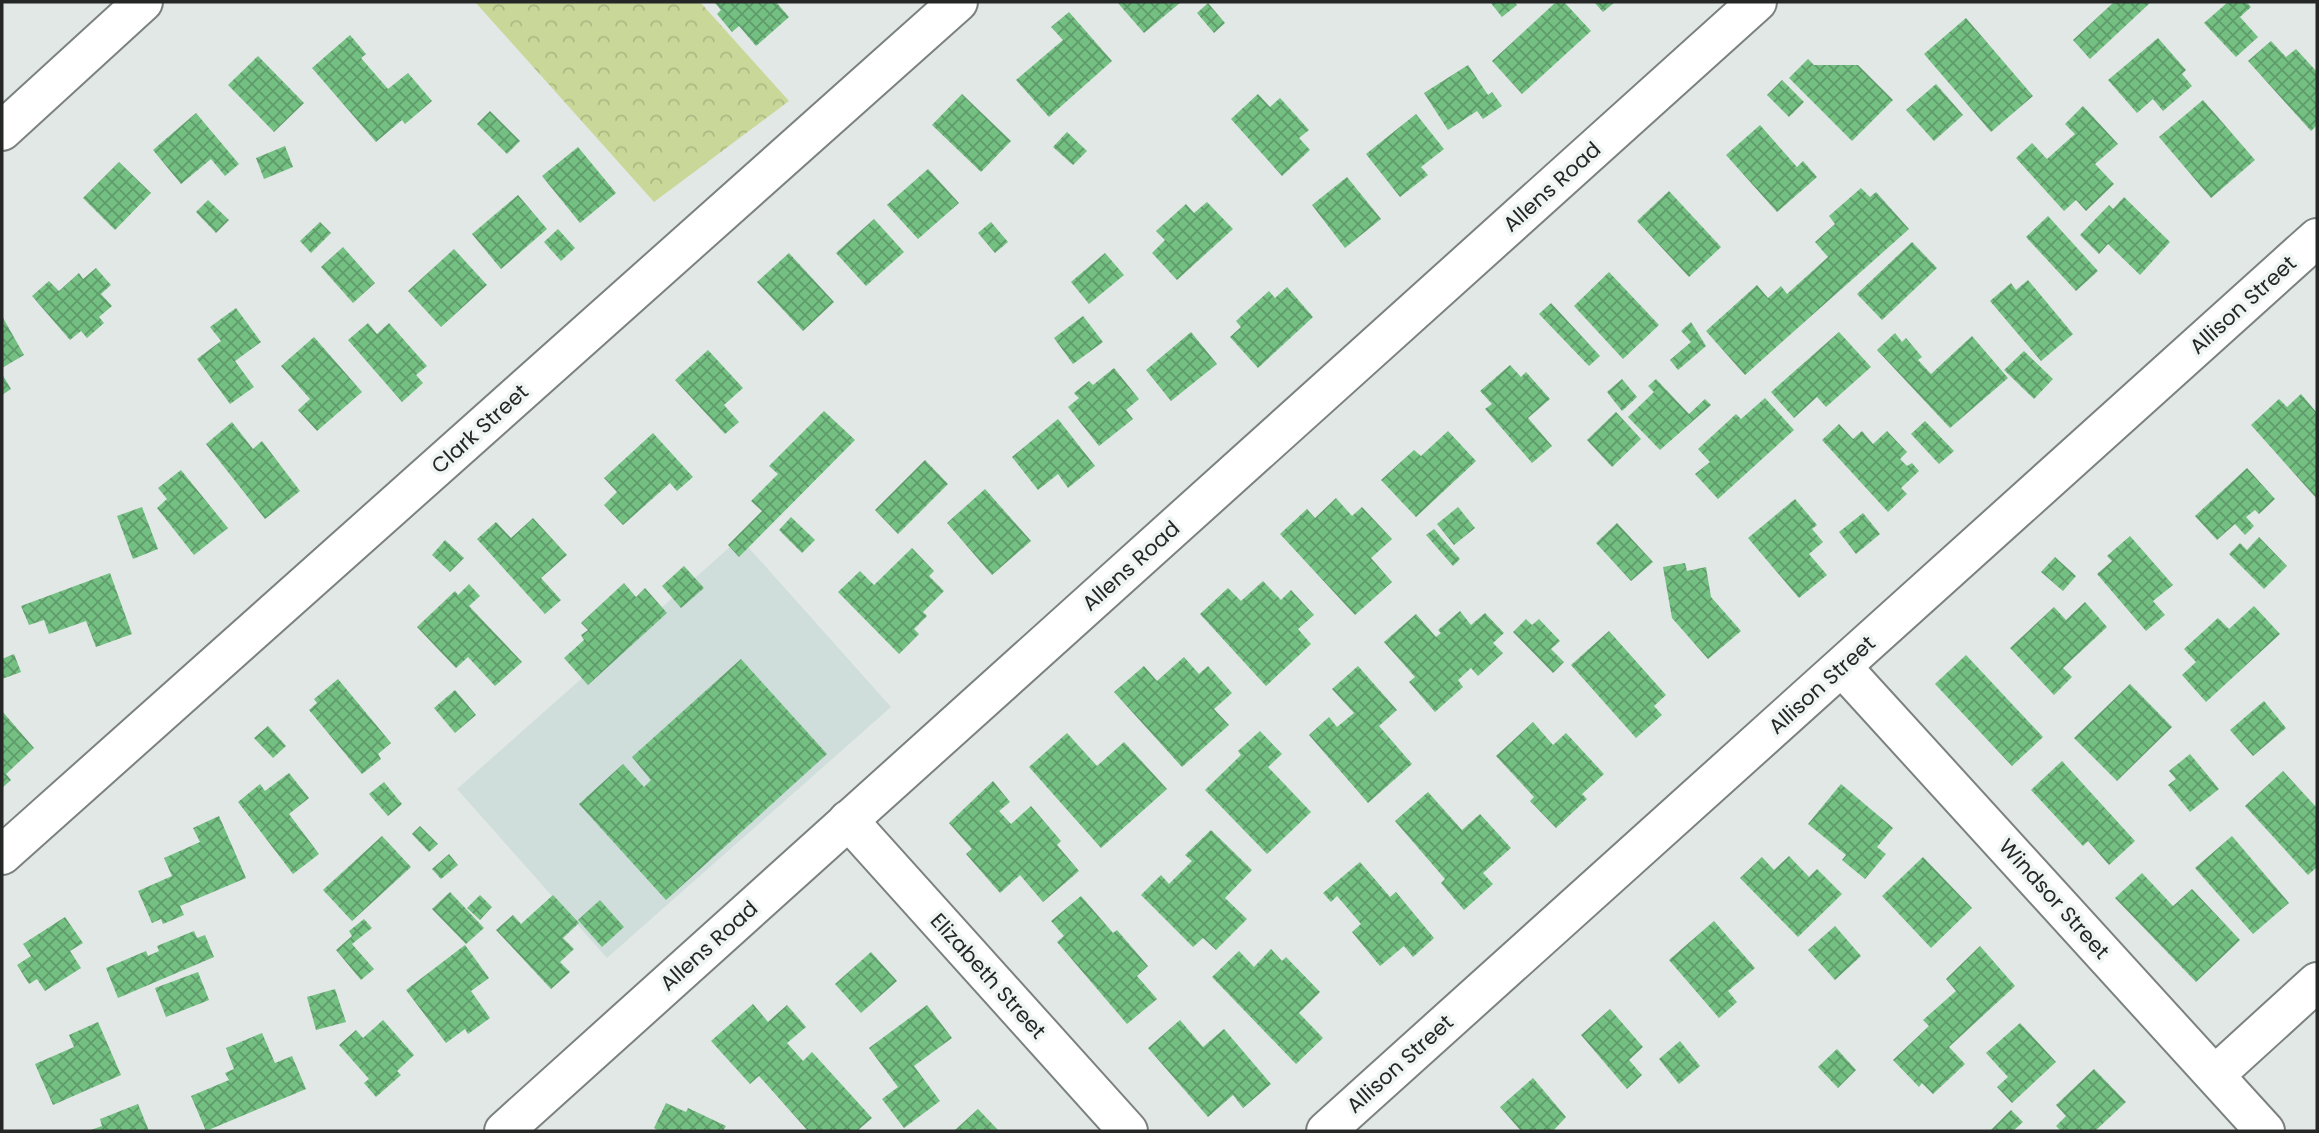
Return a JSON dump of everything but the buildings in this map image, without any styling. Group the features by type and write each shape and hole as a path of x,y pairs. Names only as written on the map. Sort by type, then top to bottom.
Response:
{"street":[{"path":"2,131 143,2"},
{"name":"Clark Street","path":"2,855 958,2"},
{"name":"Allens Road","path":"504,1131 1757,2"},
{"name":"Allison Street","path":"1326,1131 2317,238"},
{"name":"Windsor Street","path":"1842,667 2265,1131"},
{"name":"Elizabeth Street","path":"848,820 1128,1131"},
{"path":"2215,1075 2317,982"}],"shaded area":[{"path":"740,538 891,707 607,958 457,789"}],"green space":[{"path":"475,2 700,2 789,101 654,202"}]}
